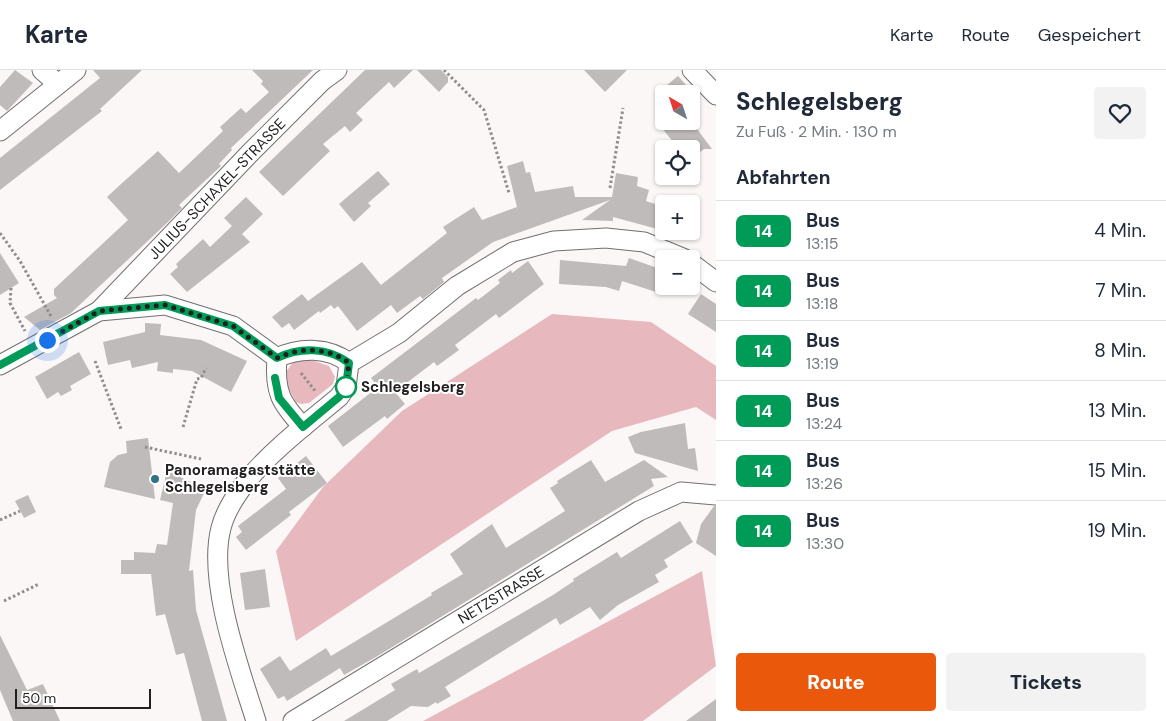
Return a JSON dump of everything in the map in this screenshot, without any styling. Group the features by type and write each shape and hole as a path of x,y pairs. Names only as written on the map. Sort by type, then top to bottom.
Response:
{"street":[{"path":"42,70 58,84"},
{"path":"0,131 76,70"},
{"name":"JULIUS-SCHAXEL-STRASSE","path":"99,311 250,153 337,70"},
{"path":"692,70 716,95"},
{"path":"349,363 399,333 457,286 513,252 554,241 606,238 644,242 663,250"},
{"path":"700,270 716,282"},
{"path":"0,365 99,311 165,305 233,326 277,358"},
{"path":"277,358 293,350 314,351 339,355 349,363"},
{"path":"277,358 275,378 279,398 303,427"},
{"path":"256,721 239,668 221,591 218,551 221,528 229,509 245,483 346,387 349,363"},
{"name":"NETZSTRASSE","path":"292,721 639,511 681,492 716,495"}],"path":[{"path":"444,70 484,110 509,193"},
{"path":"610,188 623,108"},
{"path":"0,234 20,261 61,333"},
{"path":"11,288 10,303 34,347"},
{"path":"95,361 121,429"},
{"path":"183,427 197,379 201,378 206,368"},
{"path":"301,373 328,406"},
{"path":"145,448 201,459"},
{"path":"0,520 20,510"},
{"path":"4,601 39,584"}],"shaded area":[{"path":"552,314 651,322 716,366 716,420 696,407 612,431 296,641 276,551 323,487 402,411"},
{"path":"296,358 305,358 329,366 335,377 333,384 309,403 301,404 296,402 285,382 286,372"},
{"path":"702,571 716,666 643,721 423,721"}],"building":[{"path":"15,70 33,83 7,111 0,105 0,87"},
{"path":"93,70 142,70 100,109 102,111 0,190 0,158 100,78"},
{"path":"252,70 313,70 231,148 232,150 219,164 221,166 179,205 182,208 71,313 40,330 24,317 57,298 54,295 54,289 128,220 107,197 121,184 158,151 179,173 223,131 220,127 241,108 246,113 269,92 261,84 263,81"},
{"path":"365,70 413,70 394,88 389,82 356,113 363,120 350,132 345,126 323,144 330,151 283,196 259,172"},
{"path":"417,70 441,70 448,77 448,82 439,92"},
{"path":"584,70 627,70 605,92"},
{"path":"678,76 686,85 667,85"},
{"path":"663,130 698,130 712,149 704,149 700,152 700,140 672,140"},
{"path":"523,161 526,173 530,172 535,192 573,186 575,197 612,197 616,173 638,177 637,186 649,190 646,201 655,204 655,228 613,217 613,221 582,220 610,200 493,242 442,278 444,282 423,299 420,296 397,313 391,305 357,331 338,306 334,309 331,305 320,313 319,311 294,330 289,323 282,328 272,317 302,294 308,301 362,262 381,285 447,233 443,227 474,207 482,220 517,207 507,166"},
{"path":"378,171 390,184 368,203 371,206 354,222 339,204"},
{"path":"246,197 263,214 242,234 250,242 187,292 170,274 178,267 176,264 203,239 210,247 232,226 224,218"},
{"path":"0,253 19,283 0,295"},
{"path":"629,258 655,267 655,292 622,281 619,291 606,287 559,284 560,260 626,266"},
{"path":"528,261 544,284 499,318 496,314 455,345 459,350 437,366 434,362 395,392 405,404 387,419 385,416 343,447 328,426 378,387 371,378 476,298 478,300 500,283 498,280 511,270 512,273"},
{"path":"701,294 716,304 716,332 688,314"},
{"path":"145,323 161,324 160,335 201,340 247,361 231,392 192,371 173,369 173,373 157,371 158,362 132,368 130,360 108,365 103,342 145,332"},
{"path":"79,352 91,374 70,386 72,390 61,396 58,392 47,399 35,377"},
{"path":"685,423 688,449 695,448 698,471 635,453 628,437 641,432"},
{"path":"148,438 155,499 104,487 110,462 118,455 127,453 126,441"},
{"path":"306,456 327,483 289,512 291,515 246,550 236,537 242,532 238,526 286,489 278,478"},
{"path":"591,460 605,482 644,460 668,477 651,479 654,486 376,657 344,675 340,668 287,701 284,696 278,699 260,669 280,656 290,671 326,648 331,656 432,595 431,593 463,574 450,554 492,524 506,548 565,511 550,488 558,483 557,481"},
{"path":"167,471 181,475 180,477 206,489 196,510 189,571 193,570 196,610 227,721 202,721 184,653 176,655 165,614 156,616 151,574 121,574 121,560 134,560 134,552 155,553 157,544 167,545 173,503 160,500"},
{"path":"28,495 36,512 24,518 15,501"},
{"path":"714,506 716,506 716,556 696,543 701,524"},
{"path":"680,521 693,542 664,560 668,567 655,575 659,582 618,605 600,620 590,607 560,625 556,618 445,687 451,696 437,704 436,702 428,707 411,706 387,721 344,721 395,690 391,684 417,669 419,673 553,595 574,581 573,579 617,552 621,558"},
{"path":"265,569 270,607 245,610 240,573"},
{"path":"0,635 27,690 43,684 60,721 13,721 0,690"},
{"path":"716,699 716,721 686,721"}],"bus line":[{"name":"14","path":"0,365 99,311 165,305 233,326 277,358 293,350 314,351 339,355 349,363 346,387 339,397 303,427 279,398 275,378"}],"place":[{"name":"Schlegelsberg","path":"346,387"},
{"name":"Panoramagaststätte Schlegelsberg","path":"155,479"}],"route":[{"path":"47,340 99,311 165,305 233,326 277,358 293,350 339,355 349,363 346,387"}]}
